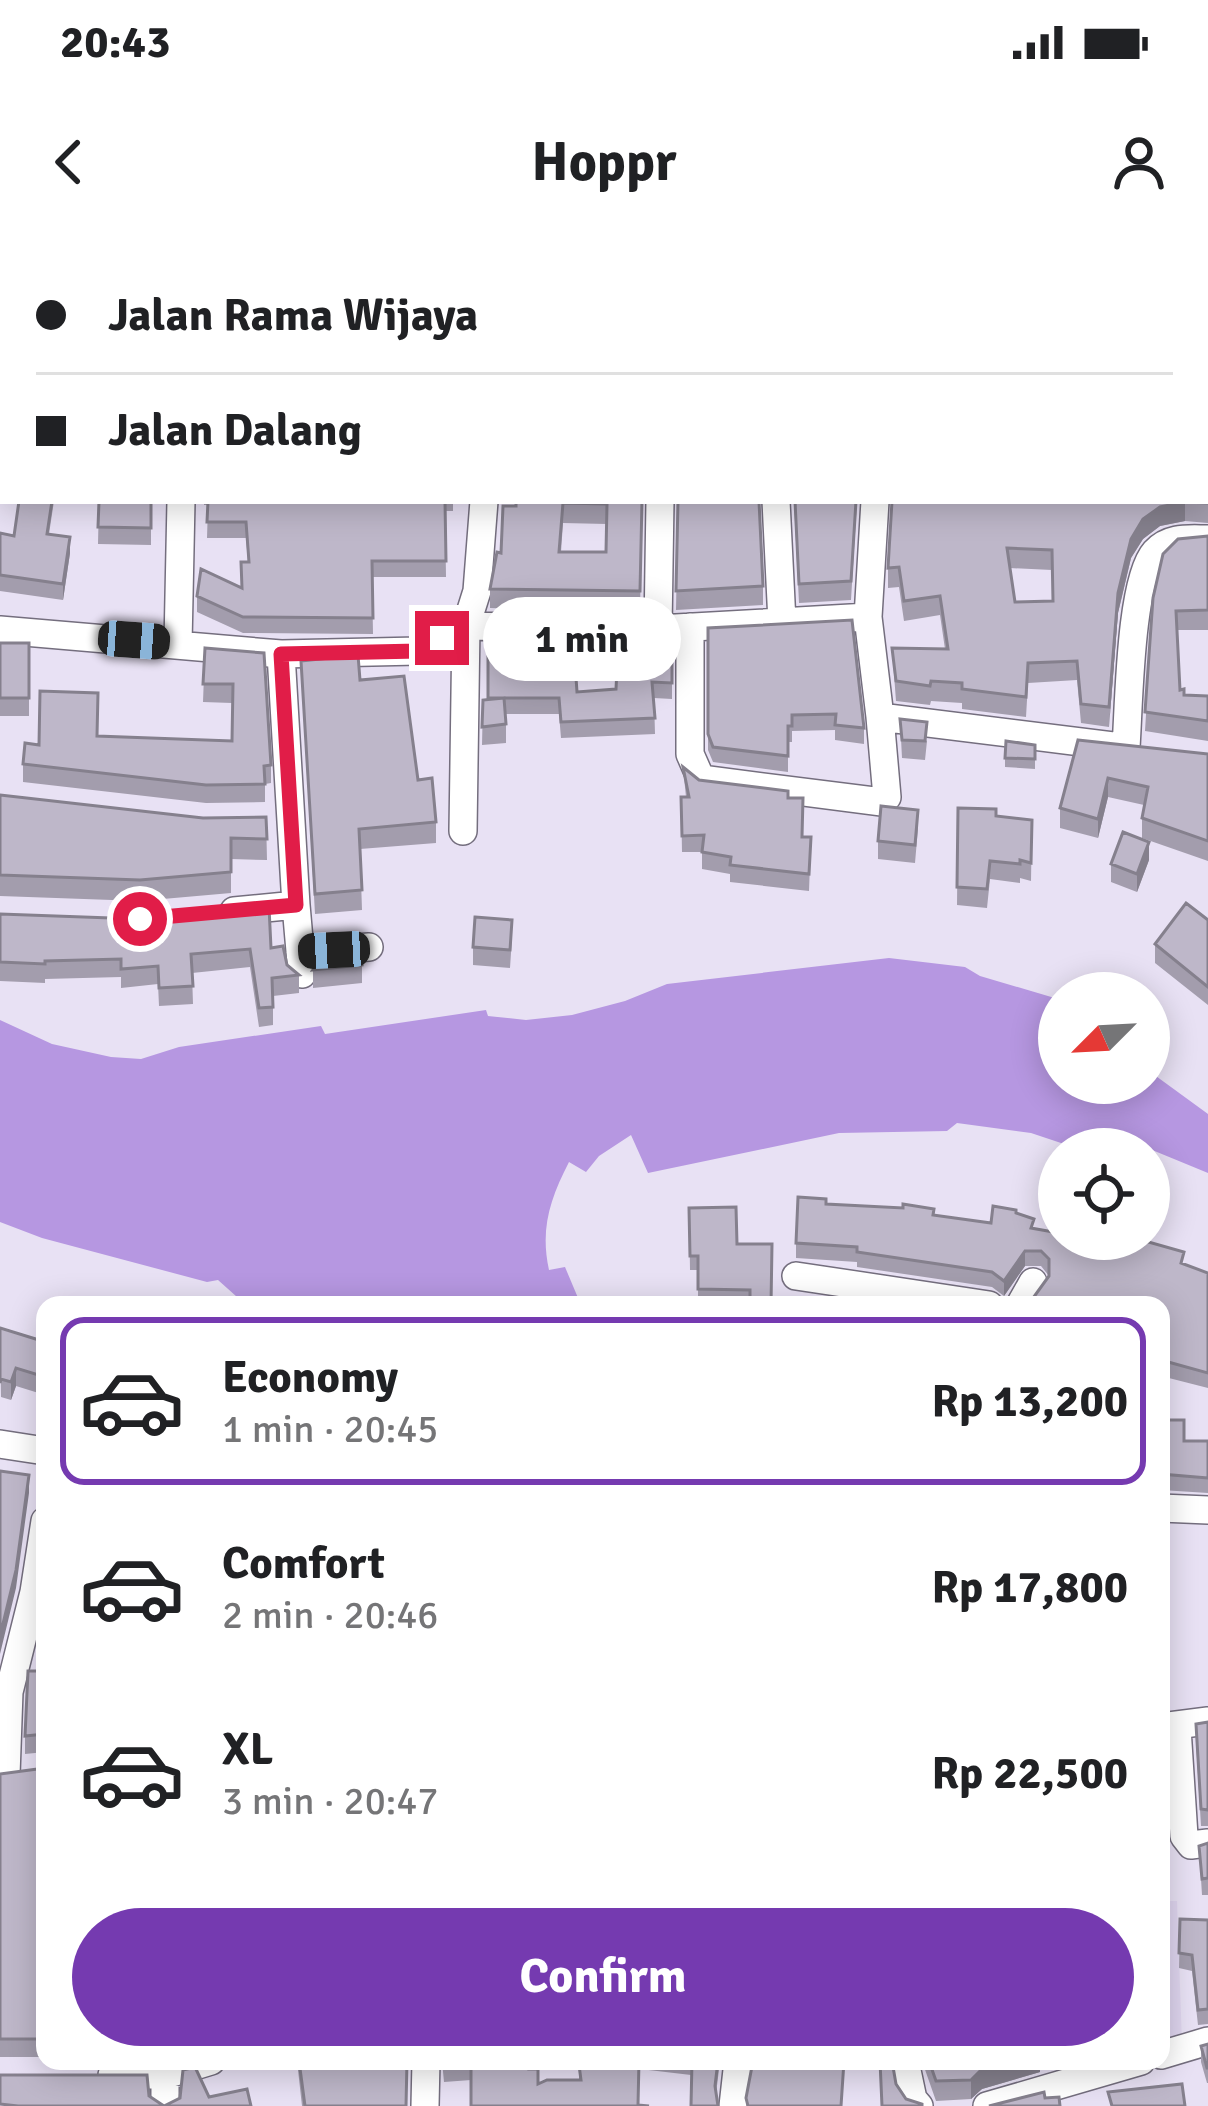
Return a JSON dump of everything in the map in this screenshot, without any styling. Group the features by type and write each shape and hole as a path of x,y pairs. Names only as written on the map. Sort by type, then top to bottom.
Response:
{"street":[{"path":"178,644 182,504"},
{"path":"463,831 466,626 477,591 484,504"},
{"path":"658,629 660,504"},
{"path":"776,504 782,622"},
{"path":"690,627 690,754 701,779 881,802 887,797 868,617 875,504"},
{"path":"880,717 1136,748 1138,596 1150,557 1168,542 1208,539"},
{"path":"0,630 281,654 418,651 466,626 658,629 868,617"},
{"path":"281,654 280,820 301,963 369,947"},
{"path":"207,913 296,905"},
{"path":"796,1276 929,1296"},
{"path":"0,1444 36,1449"},
{"path":"1170,1508 1208,1510"},
{"path":"13,1774 8,1661 36,1579"},
{"path":"1170,1728 1208,1721"},
{"path":"1170,1735 1184,1836 1191,1845 1208,1843"},
{"path":"1170,2052 1208,2041"},
{"path":"104,2070 165,2075 181,2070"},
{"path":"425,2106 426,2070"},
{"path":"733,2106 737,2070"},
{"path":"907,2070 919,2106"},
{"path":"986,2106 1110,2070"},
{"path":"165,2075 165,2106"}],"shaded area":[{"path":"889,958 965,967 1038,993 1038,1104 1170,1104 1170,1086 1208,1114 1208,1173 1170,1157 1170,1128 1038,1128 1038,1135 957,1123 947,1131 839,1133 648,1173 631,1135 599,1156 586,1172 569,1162 552,1202 546,1228 549,1270 565,1267 577,1296 236,1296 218,1280 207,1282 42,1238 0,1222 0,1020 52,1044 141,1059 179,1047 321,1026 325,1034 486,1010 488,1016 526,1020 572,1015 667,984"},
{"path":"1170,1901 1177,1901 1182,2044 1170,2047"}],"building":[{"path":"19,504 52,504 47,534 70,537 63,584 0,575 0,533 14,536"},
{"path":"99,504 151,504 151,528 98,527"},
{"path":"208,504 445,504 446,561 372,561 373,618 243,617 197,596 201,569 242,588 241,562 249,562 246,522 207,522"},
{"path":"563,504 559,552 606,552 607,504 642,504 640,591 490,589 497,552 501,553 503,506"},
{"path":"678,504 759,504 763,586 676,591"},
{"path":"795,504 856,504 851,581 799,584"},
{"path":"892,504 1175,504 1160,507 1143,519 1131,539 1118,593 1109,707 1081,704 1077,661 1028,663 1026,697 962,689 962,683 931,681 930,686 896,681 892,648 948,649 940,596 904,601 899,567 888,568","holes":["1007,548 1052,550 1053,601 1015,602"]},
{"path":"1208,536 1208,610 1176,611 1180,690 1184,689 1184,695 1208,696 1208,721 1145,712 1153,598 1163,554 1178,539"},
{"path":"852,620 864,728 835,725 836,714 792,715 788,756 713,747 708,734 708,628"},
{"path":"498,628 547,629 543,652 574,649 577,692 616,689 618,649 672,652 672,683 652,682 655,718 561,722 559,698 488,698 488,652 497,652"},
{"path":"0,643 29,643 29,698 0,698"},
{"path":"205,648 264,653 271,765 264,766 265,784 206,785 23,764 25,743 39,745 40,691 98,693 97,736 232,741 233,684 203,684"},
{"path":"358,655 360,680 404,676 418,780 432,778 436,822 359,829 362,890 315,894 301,661"},
{"path":"504,698 506,724 482,727 483,700"},
{"path":"900,719 927,722 925,741 902,740"},
{"path":"1078,740 1208,754 1208,841 1142,818 1148,787 1108,778 1098,819 1060,808"},
{"path":"1006,741 1035,745 1035,759 1005,758"},
{"path":"683,767 699,780 788,791 788,798 803,798 802,837 811,837 809,874 730,865 731,857 702,852 704,835 682,836 681,797 689,797"},
{"path":"0,795 203,818 266,817 267,839 231,838 231,872 140,880 0,875"},
{"path":"881,806 918,810 915,845 878,841"},
{"path":"958,808 996,809 996,816 1032,820 1031,863 990,861 987,889 957,887"},
{"path":"1123,832 1149,842 1137,874 1111,864"},
{"path":"1186,903 1208,920 1208,987 1155,944"},
{"path":"269,907 271,948 283,946 287,965 299,975 272,978 273,1007 259,1008 250,949 191,954 193,986 159,988 158,966 121,969 121,959 0,962 0,914 139,919"},
{"path":"475,917 512,920 510,950 473,947"},
{"path":"361,947 362,965 313,970 320,950"},
{"path":"798,1197 826,1199 826,1204 903,1208 903,1204 934,1209 933,1215 991,1223 993,1206 1034,1219 1031,1228 1038,1229 1038,1251 1025,1251 1004,1281 992,1272 857,1252 857,1247 796,1243"},
{"path":"736,1207 737,1244 772,1244 771,1296 750,1296 750,1290 698,1289 698,1256 690,1256 689,1208"},
{"path":"1170,1248 1184,1252 1181,1263 1208,1273 1208,1373 1170,1362 1170,1296 1035,1296 1049,1276 1049,1260 1170,1260"},
{"path":"0,1328 36,1339 36,1374 16,1368 11,1382 1,1379 0,1383"},
{"path":"1170,1420 1184,1420 1184,1441 1208,1441 1208,1478 1170,1475"},
{"path":"0,1471 29,1475 16,1570 0,1636"},
{"path":"28,1671 36,1671 36,1735 25,1736"},
{"path":"1208,1722 1208,1810 1201,1809 1196,1724"},
{"path":"36,1769 36,2039 0,2039 0,1774"},
{"path":"1208,1843 1208,1878 1202,1879 1199,1846"},
{"path":"1180,1919 1208,1920 1208,2009 1198,2010 1192,1955 1179,1953"},
{"path":"1208,2044 1208,2068 1207,2068 1201,2046"},
{"path":"183,2070 196,2070 209,2097 247,2089 251,2106 164,2106 180,2098"},
{"path":"300,2070 407,2070 406,2106 305,2106"},
{"path":"471,2070 538,2070 538,2084 581,2080 580,2070 639,2070 638,2105 649,2106 471,2106"},
{"path":"692,2070 717,2070 718,2106 691,2106"},
{"path":"751,2070 843,2070 841,2106 748,2106"},
{"path":"880,2070 894,2070 906,2099 922,2104 922,2106 882,2106"},
{"path":"932,2070 981,2070 971,2080 936,2081"},
{"path":"0,2075 147,2075 149,2096 164,2106 0,2104"},
{"path":"1182,2084 1185,2106 1112,2106 1108,2092"},
{"path":"1044,2092 1045,2098 1059,2097 1060,2106 989,2106"}],"route":[{"path":"140,919 296,905 281,654 418,651 442,638"}]}
